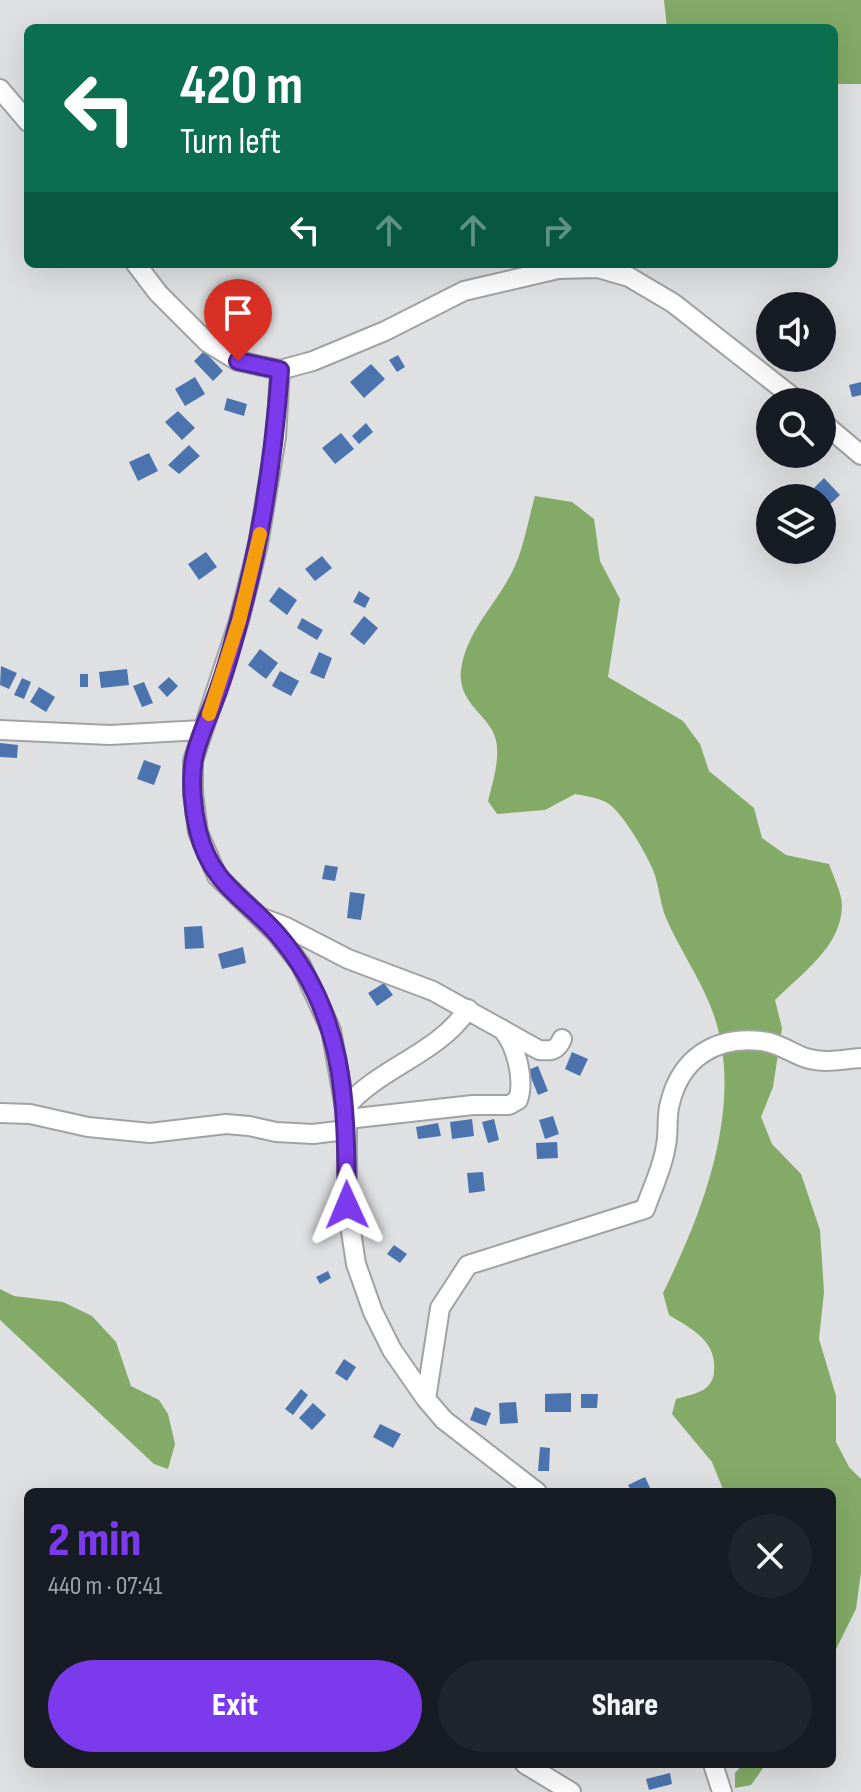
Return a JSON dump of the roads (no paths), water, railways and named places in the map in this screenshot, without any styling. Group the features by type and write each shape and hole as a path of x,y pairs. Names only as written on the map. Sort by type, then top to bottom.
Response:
{"street":[{"path":"0,89 24,117"},
{"path":"139,268 158,293 207,342 238,361 280,370 313,361 385,331 464,291 558,269 598,268 629,277 673,303 781,388"},
{"path":"280,370 276,437 258,545 224,673 193,761 198,832 217,876 260,917 301,965 331,1030 346,1119 347,1205 356,1264 373,1312 392,1350 444,1420 532,1488"},
{"path":"836,434 861,455"},
{"path":"0,730 110,735 202,730"},
{"path":"260,917 348,959 433,991 539,1050 551,1051 558,1047 562,1039"},
{"path":"346,1119 366,1086 437,1041 455,1026 468,1009"},
{"path":"0,1113 30,1114 88,1127 150,1133 226,1124 313,1134 346,1119 473,1105 509,1105 518,1100 521,1092 518,1067 509,1038 502,1029"},
{"path":"426,1399 440,1308 468,1265 645,1209 666,1147 673,1092 682,1071 695,1057 709,1048 762,1041 806,1058 824,1061 861,1058"},
{"path":"532,1768 571,1792"},
{"path":"714,1768 722,1792"}]}
